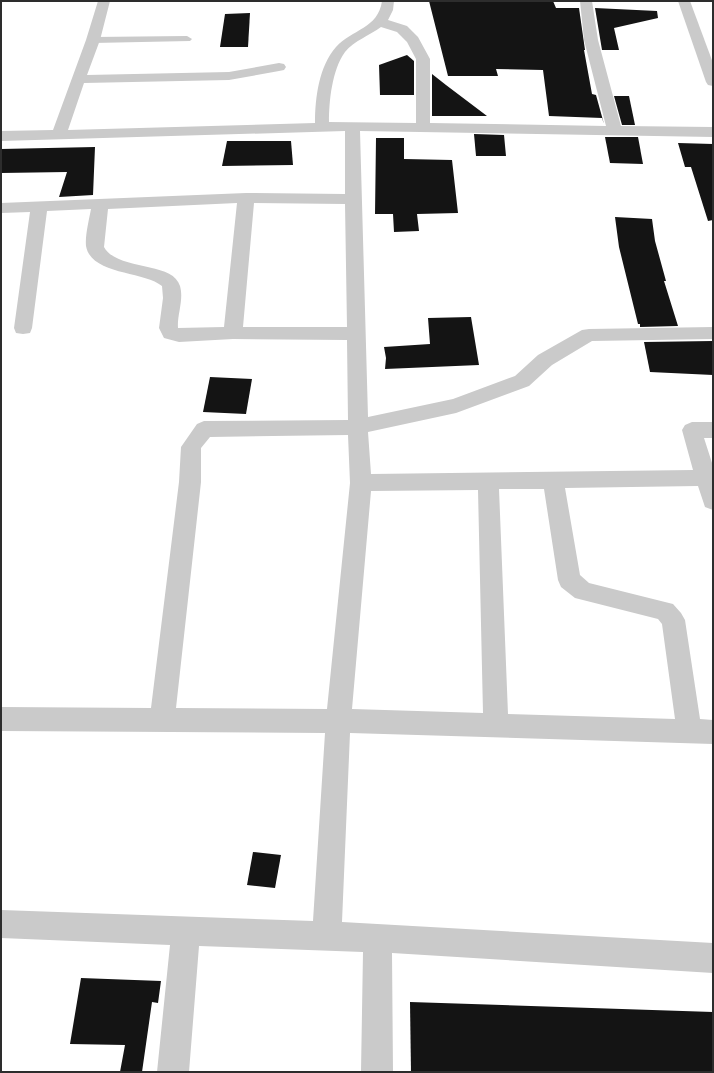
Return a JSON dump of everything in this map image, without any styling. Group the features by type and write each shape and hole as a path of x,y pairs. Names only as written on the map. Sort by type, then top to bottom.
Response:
{"street":[{"path":"59,134 94,40 104,1"},
{"path":"322,128 322,96 328,74 341,49 380,22 388,8 388,1"},
{"path":"586,1 592,40 615,131"},
{"path":"684,1 713,82"},
{"path":"380,22 402,29 413,40 423,60 423,127"},
{"path":"79,80 229,76 279,67"},
{"path":"1,136 352,126 713,132"},
{"path":"327,937 338,721 361,484 358,427 352,126"},
{"path":"1,208 246,198 353,198"},
{"path":"233,333 246,198"},
{"path":"100,204 95,247 99,254 109,261 137,271 164,278 170,283 172,290 168,328 171,334 180,336 233,333 356,334"},
{"path":"23,328 39,207"},
{"path":"162,720 190,482 191,447 204,429 358,427 456,406 522,381 545,360 589,335 713,333"},
{"path":"713,430 692,430 713,501"},
{"path":"361,484 706,478"},
{"path":"1,720 338,721 701,732 673,620 665,611 582,591 569,580 553,481"},
{"path":"488,482 496,726"},
{"path":"1,924 378,938 713,958"},
{"path":"173,1072 186,931"},
{"path":"377,1072 378,938"}],"lane":[{"path":"94,40 188,39"}],"building":[{"path":"429,1 553,1 556,8 579,8 584,50 592,94 596,95 604,124 602,118 549,116 543,70 496,69 498,76 448,76"},
{"path":"595,8 657,11 658,18 614,28 619,50 602,50"},
{"path":"250,13 248,47 220,47 225,14"},
{"path":"407,55 414,61 414,95 380,95 379,65"},
{"path":"432,74 446,85 487,116 432,116"},
{"path":"614,96 629,96 635,125 622,125"},
{"path":"474,134 504,135 506,156 476,156"},
{"path":"605,137 638,137 643,164 610,163"},
{"path":"376,138 404,138 404,159 452,160 458,213 417,214 419,231 394,232 393,214 375,214"},
{"path":"227,141 291,141 293,165 222,166"},
{"path":"678,143 713,144 713,220 708,221 691,167 685,167"},
{"path":"95,147 93,195 59,197 67,172 1,173 1,149"},
{"path":"615,217 652,219 655,241 666,281 664,281 678,326 640,327 640,324 638,324 619,247"},
{"path":"471,317 479,365 385,369 386,358 384,347 430,344 428,318"},
{"path":"713,341 713,375 650,372 644,342"},
{"path":"210,377 252,379 246,414 203,412"},
{"path":"253,852 281,855 275,888 247,885"},
{"path":"81,978 161,981 158,1003 152,1002 142,1072 120,1072 125,1045 70,1044"},
{"path":"410,1002 713,1012 713,1072 411,1072"}]}
